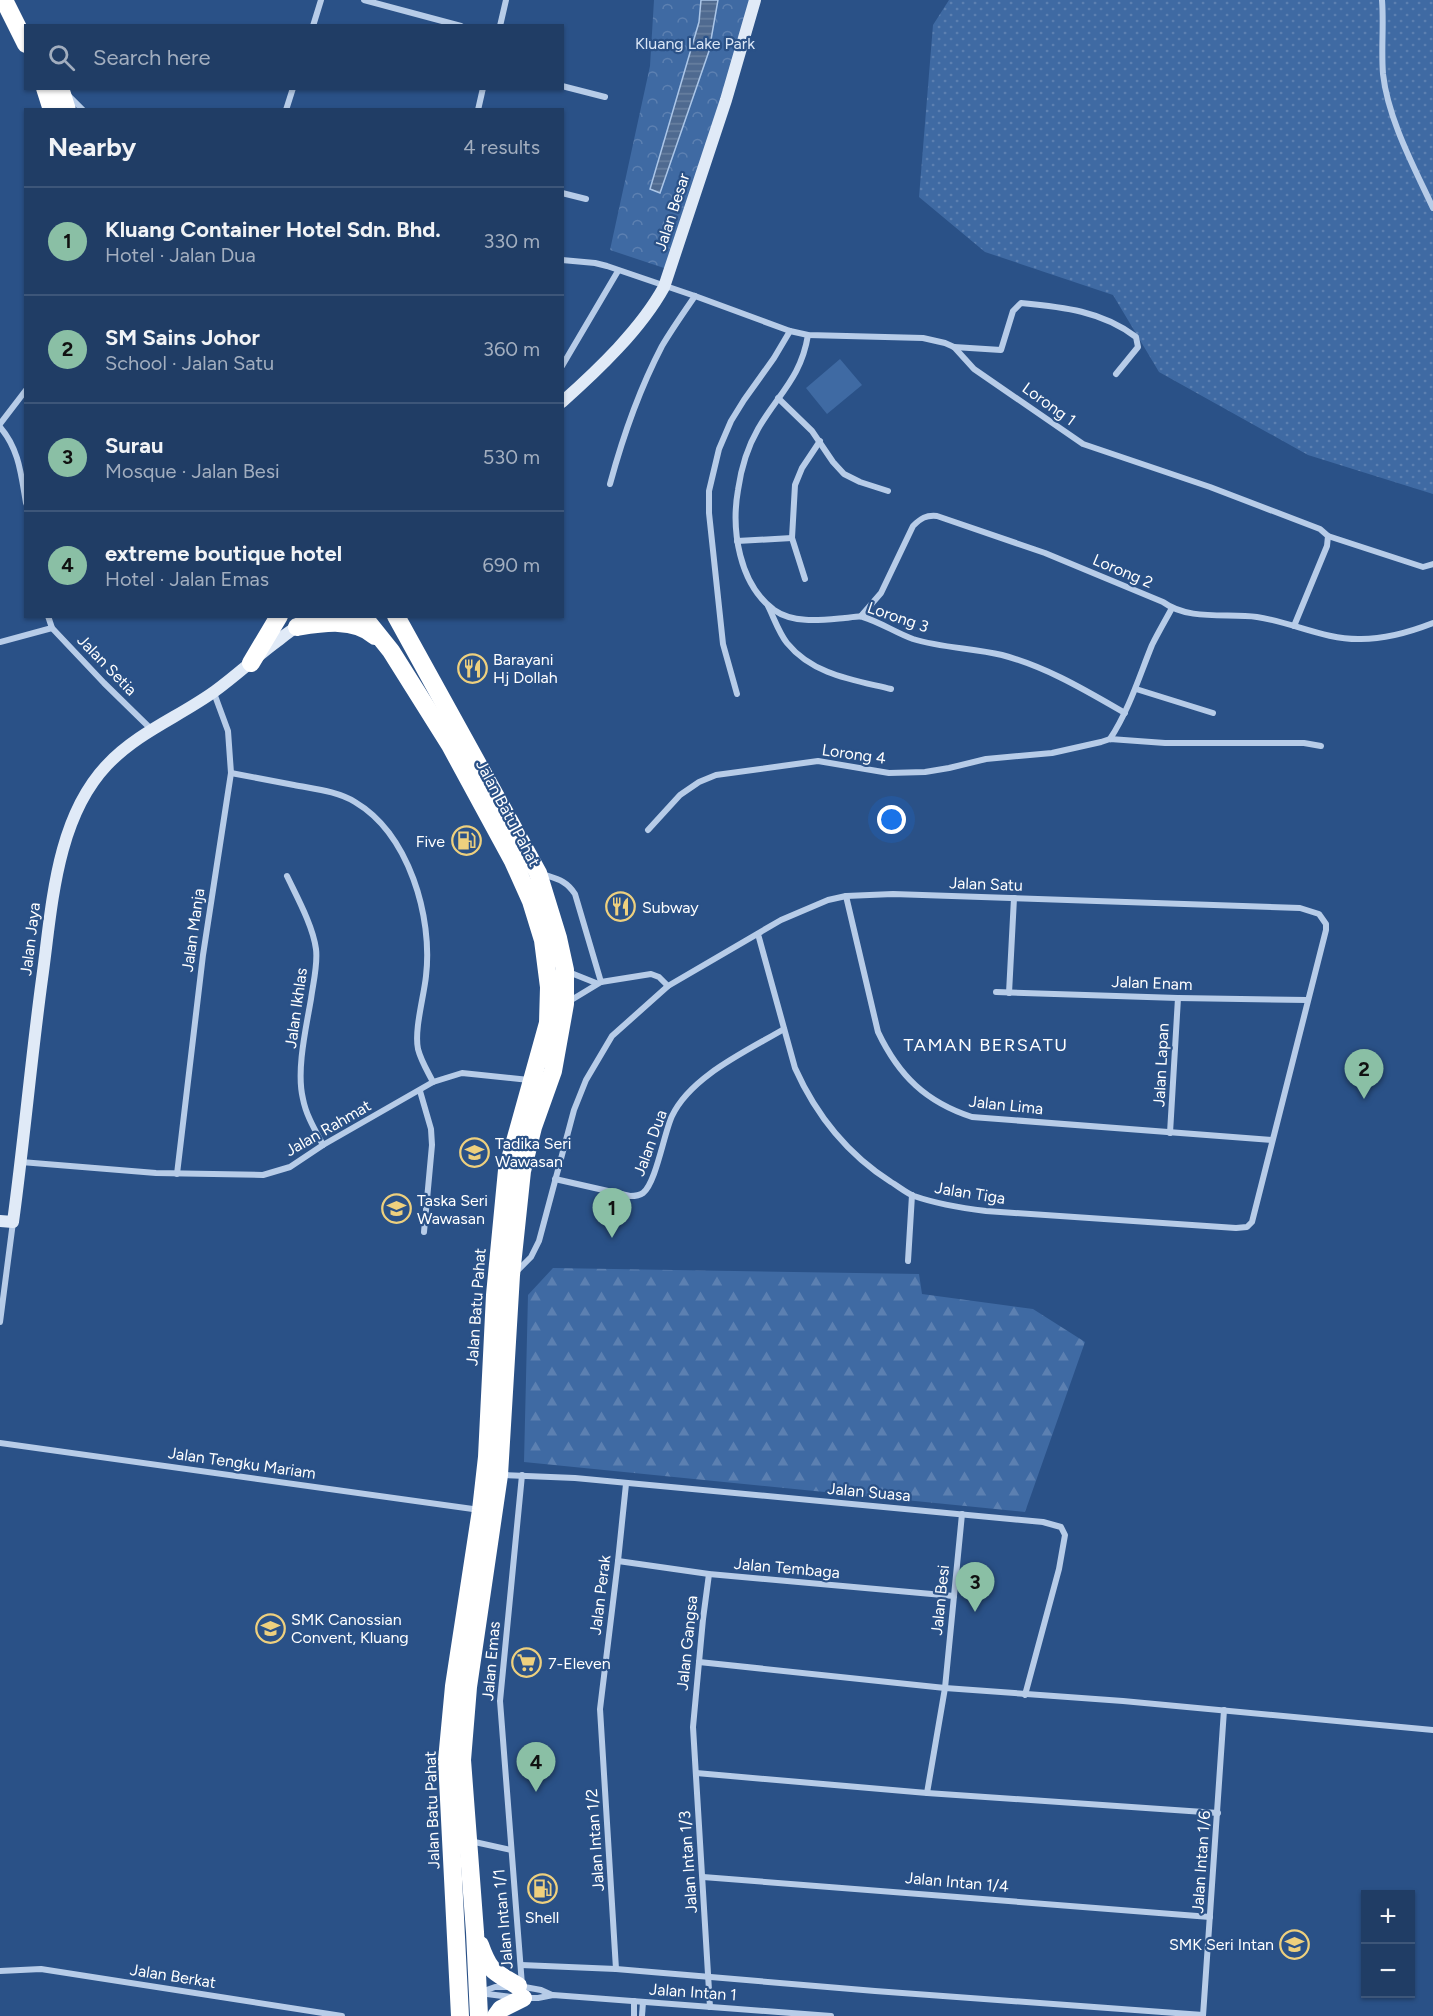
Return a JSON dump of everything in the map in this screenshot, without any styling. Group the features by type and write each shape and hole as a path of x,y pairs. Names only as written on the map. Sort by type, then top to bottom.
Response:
{"highway":[{"path":"4,0 24,40"},
{"path":"17,0 29,24"},
{"path":"46,90 51,108"},
{"path":"61,90 67,108"},
{"path":"257,657 278,618"},
{"name":"Jalan Batu Pahat","path":"365,618 391,651 450,745 513,861 531,901 543,940 549,987 548,1023 507,1170 495,1295 487,1457 454,1686 447,1760 460,2016"},
{"name":"Jalan Batu Pahat","path":"397,618 538,873 558,938 564,970 565,1004 553,1071 533,1127 522,1171 511,1275 499,1475 468,1687 462,1760 479,2016"},
{"path":"405,618 415,652"},
{"path":"291,622 328,622 359,627 372,632 391,651"},
{"path":"475,1932 486,1963 493,1972 521,1990 496,2016"},
{"path":"458,1965 465,1980 479,1993 466,2016"}],"street":[{"path":"314,24 321,0"},
{"path":"364,0 454,24"},
{"path":"500,24 506,0"},
{"name":"Jalan Besar","path":"564,400 599,368 652,308 664,287 726,99 755,0"},
{"path":"1382,0 1383,76 1389,102 1405,147 1433,208"},
{"path":"564,87 605,98"},
{"path":"62,90 82,108"},
{"path":"287,108 292,90"},
{"path":"478,108 483,90"},
{"path":"564,194 586,199"},
{"name":"Lorong 1","path":"564,260 595,263 790,331 808,334 939,340 954,348 974,369 1083,444 1242,498 1313,526 1328,536 1423,567 1433,564"},
{"path":"564,363 618,271"},
{"path":"610,484 635,403 663,345 695,296"},
{"path":"954,348 1001,350 1013,310 1021,303 1064,307 1119,324 1136,338 1138,347 1116,374"},
{"path":"737,693 723,644 709,513 709,491 719,449 731,421 790,331"},
{"name":"Lorong 3","path":"808,334 799,367 756,432 747,453 737,491 737,541 744,567 757,593 777,612 787,616 806,620 861,616 912,638 988,652 1036,665 1125,713"},
{"path":"24,393 0,425 17,453 24,491"},
{"path":"778,398 820,441 833,462 848,477 888,491"},
{"path":"805,579 792,538 794,494 798,476 820,441"},
{"name":"Lorong 2","path":"861,616 881,593 913,526 929,516 946,518 1045,553 1163,602 1172,608 1189,613 1257,617 1326,635 1360,639 1392,637 1433,623"},
{"path":"1294,626 1327,546 1328,536"},
{"path":"737,541 792,538"},
{"path":"767,604 786,642 801,657 826,673 891,689"},
{"path":"1110,739 1125,713 1155,639 1172,608"},
{"name":"Jalan Setia","path":"49,618 52,628 151,729"},
{"name":"Jalan Jaya","path":"0,1322 6,1222 21,1162 50,914 56,875 77,812 105,766 124,749 151,729 213,692 257,657 291,622 314,618"},
{"path":"0,642 52,628"},
{"path":"1136,689 1213,712"},
{"name":"Jalan Manja","path":"177,1174 203,955 231,773 228,731 213,692"},
{"name":"Lorong 4","path":"648,830 680,795 699,782 716,775 818,761 889,773 925,772 986,759 1052,753 1110,739 1165,743 1304,743 1321,746"},
{"path":"231,773 328,791 354,801 376,817 396,842 414,881 425,926 428,949 418,1047 423,1064 433,1082"},
{"path":"538,873 569,885 575,894 598,982"},
{"name":"Jalan Ikhlas","path":"288,876 304,912 316,948 316,967 303,1043 301,1081 302,1098 323,1145"},
{"name":"Jalan Satu","path":"511,1275 531,1257 535,1249 544,1225 574,1110 586,1080 612,1036 668,986 802,911 828,900 846,896 893,894 1014,898 1300,908 1315,912 1323,919 1327,927 1272,1140"},
{"name":"Jalan Lima","path":"846,896 878,1032 886,1049 908,1079 947,1108 972,1117 1272,1140"},
{"path":"1009,993 1014,898"},
{"name":"Jalan Tiga","path":"759,934 795,1068 803,1087 827,1125 861,1161 912,1195 947,1206 986,1211 1242,1228 1252,1222 1272,1140"},
{"path":"564,970 598,982"},
{"path":"565,1004 598,982 651,975 659,977 668,986"},
{"name":"Jalan Enam","path":"996,992 1307,1000"},
{"name":"Jalan Lapan","path":"1170,1133 1178,998"},
{"name":"Jalan Dua","path":"555,1179 630,1196 641,1195 649,1187 665,1133 681,1101 709,1075 784,1029"},
{"name":"Jalan Rahmat","path":"21,1162 177,1174 262,1175 290,1167 323,1145 433,1082 462,1073 532,1081"},
{"path":"420,1091 431,1129 432,1145 424,1232"},
{"path":"908,1261 912,1195"},
{"name":"Jalan Tengku Mariam","path":"0,1443 481,1510"},
{"name":"Jalan Suasa","path":"499,1475 522,1474 962,1514 1043,1522 1061,1527 1065,1532 1059,1569 1025,1695"},
{"name":"Jalan Emas","path":"511,1850 500,1701 522,1474"},
{"name":"Jalan Perak","path":"600,1709 626,1484"},
{"name":"Jalan Besi","path":"927,1793 945,1688 962,1514"},
{"name":"Jalan Tembaga","path":"618,1561 709,1574 954,1596"},
{"name":"Jalan Gangsa","path":"694,1716 709,1574"},
{"path":"699,1662 945,1688 1123,1701 1433,1730"},
{"name":"Jalan Intan 1/2","path":"600,1709 616,1969"},
{"name":"Jalan Intan 1/6","path":"1203,2016 1224,1710"},
{"name":"Jalan Intan 1/3","path":"694,1716 693,1742 710,2007"},
{"path":"696,1773 927,1793 1218,1813"},
{"path":"468,1841 511,1850"},
{"name":"Jalan Intan 1/1","path":"511,1850 521,1990"},
{"name":"Jalan Intan 1/4","path":"703,1877 1210,1917"},
{"name":"Jalan Intan 1","path":"521,1965 616,1969 1203,2016"},
{"name":"Jalan Berkat","path":"0,1971 40,1969 342,2016"},
{"name":"Jalan Intan 1","path":"479,1993 495,1987 553,1995 831,2016"},
{"name":"Jalan Intan 1","path":"479,1993 541,1990 553,1995"},
{"path":"634,2001 634,2016"},
{"path":"642,2016 643,2002"}],"green space":[{"name":"Kluang Lake Park","path":"654,0 752,0 667,269 610,250 650,66"},
{"path":"949,0 1433,0 1433,494 1308,455 1159,372 1113,295 985,252 919,197 933,25"},
{"path":"840,359 862,385 827,414 806,388"},
{"path":"553,1268 919,1274 922,1294 1033,1309 1085,1342 1025,1512 524,1462 528,1295"}],"shaded area":[{"path":"701,0 718,0 709,51 660,193 650,189 699,22"}],"place":[{"name":"Barayani Hj Dollah","path":"472,668"},
{"name":"Five","path":"466,841"},
{"name":"Subway","path":"621,907"},
{"name":"SM Sains Johor","path":"1364,1099"},
{"name":"Tadika Seri Wawasan","path":"474,1152"},
{"name":"Taska Seri Wawasan","path":"396,1209"},
{"name":"Kluang Container Hotel Sdn. Bhd.","path":"612,1238"},
{"name":"Surau","path":"975,1612"},
{"name":"SMK Canossian Convent, Kluang","path":"270,1628"},
{"name":"7-Eleven","path":"527,1663"},
{"name":"extreme boutique hotel","path":"536,1792"},
{"name":"Shell","path":"542,1889"},
{"name":"SMK Seri Intan","path":"1295,1944"}],"district":[{"name":"TAMAN BERSATU","path":"986,1045"}]}
